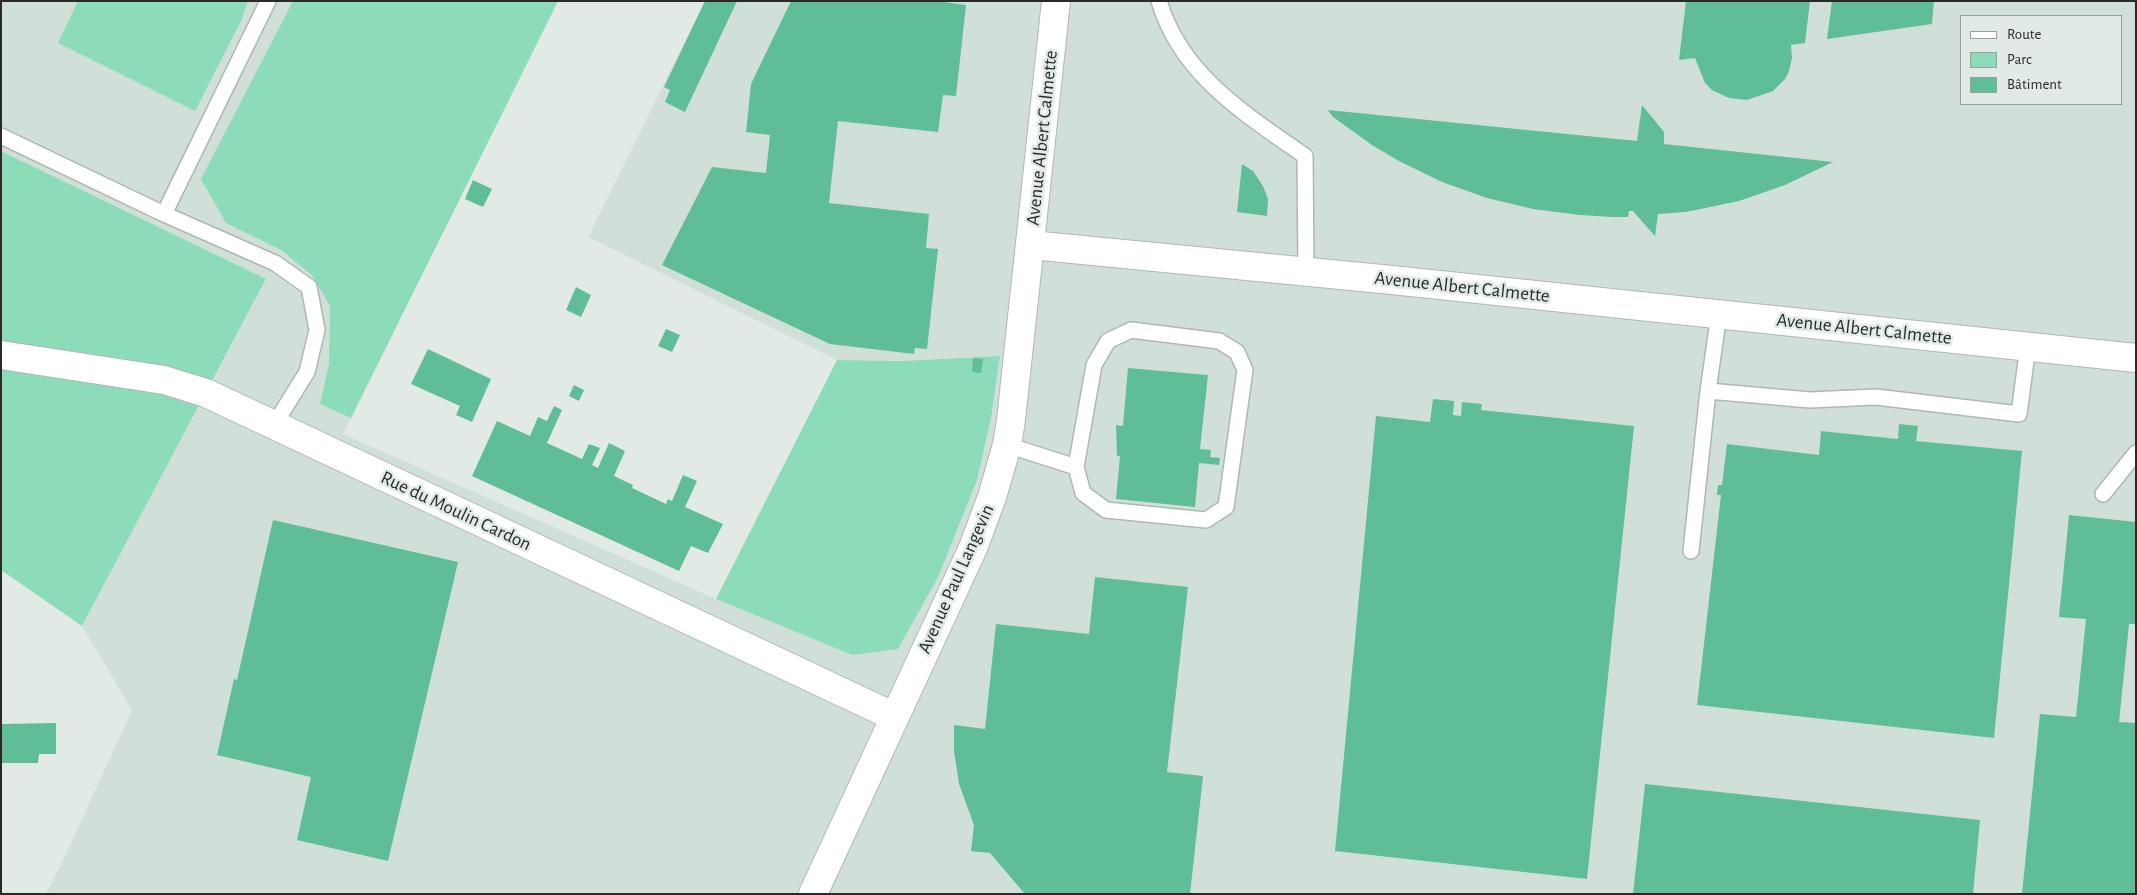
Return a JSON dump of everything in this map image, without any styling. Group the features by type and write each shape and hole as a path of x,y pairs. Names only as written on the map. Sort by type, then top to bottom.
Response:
{"street":[{"name":"Avenue Albert Calmette","path":"1056,1 1031,245 2136,358"},
{"name":"Avenue Paul Langevin","path":"813,894 973,548 992,497 1007,445 1031,245"},
{"name":"Rue du Moulin Cardon","path":"1,355 101,369 178,383 206,393 895,717"}],"lane":[{"path":"164,214 268,1"},
{"path":"1159,1 1174,39 1202,76 1242,110 1305,156 1306,272"},
{"path":"1,136 164,214 275,263 310,287 317,330 307,372 274,425"},
{"path":"1691,551 1708,391 1719,314"},
{"path":"1131,330 1219,341 1237,352 1245,370 1226,507 1206,520 1106,510 1083,493 1076,467 1094,365 1108,341 1131,330"},
{"path":"1708,391 1810,400 1876,397 2019,414 2028,346"},
{"path":"1007,445 1076,467"},
{"path":"2103,494 2136,453"}],"shaded area":[{"path":"1,1 558,1 343,434 716,599 852,655 977,480 991,419 1000,356 901,361 837,360 588,237 705,1 2136,1 2136,894 46,894 132,710 82,626 266,280 1,151"}],"green space":[{"path":"78,1 248,1 241,21 195,111 58,43"},
{"path":"293,1 558,1 351,418 320,404 329,364 330,306 312,275 281,250 226,223 201,179"},
{"path":"1,151 266,279 82,626 1,570"},
{"path":"1000,356 991,419 977,480 938,577 898,649 852,655 716,599 837,360 901,361"}],"building":[{"path":"705,1 737,1 685,112 665,102 670,90 664,87"},
{"path":"791,1 937,1 966,5 956,96 943,95 938,132 838,121 829,203 929,214 926,248 938,249 927,349 915,348 914,354 830,344 662,265 712,167 766,173 770,135 746,132 751,84"},
{"path":"1686,1 1810,1 1805,43 1791,45 1792,58 1789,71 1785,79 1773,91 1747,100 1729,98 1712,90 1705,83 1695,58 1679,60"},
{"path":"1832,1 1934,1 1932,24 1827,39"},
{"path":"1642,105 1664,132 1664,144 1833,162 1785,185 1739,201 1686,212 1658,214 1655,236 1633,211 1629,211 1628,217 1612,217 1533,209 1487,198 1442,182 1399,161 1372,145 1333,117 1328,110 1637,141"},
{"path":"1242,164 1253,171 1263,186 1268,199 1267,216 1237,212"},
{"path":"473,180 492,189 483,207 465,199"},
{"path":"576,287 591,295 581,317 566,310"},
{"path":"666,329 680,335 672,352 658,346"},
{"path":"428,349 491,379 472,422 456,415 460,406 411,384"},
{"path":"973,358 983,359 981,373 972,372"},
{"path":"1128,368 1208,375 1200,449 1211,450 1210,457 1220,458 1219,465 1199,463 1195,507 1116,499 1120,456 1117,456 1116,425 1123,426"},
{"path":"574,385 584,390 579,401 569,396"},
{"path":"1433,399 1454,401 1453,415 1461,416 1462,402 1482,404 1481,410 1634,426 1587,879 1335,851 1376,416 1430,422"},
{"path":"554,406 562,410 547,443 582,459 589,444 600,448 592,465 598,468 609,443 625,451 614,476 633,485 632,488 666,504 668,499 672,501 683,475 697,481 685,507 723,524 708,553 691,546 679,571 472,476 497,421 530,436 538,417 547,421"},
{"path":"1899,424 1918,426 1916,441 2022,451 1994,738 1697,705 1721,495 1717,495 1718,485 1722,485 1727,444 1819,455 1821,431 1898,439"},
{"path":"2069,515 2136,522 2136,624 2129,624 2119,722 2136,723 2136,894 2022,894 2040,714 2076,717 2086,619 2059,617"},
{"path":"273,520 458,562 388,861 297,840 311,777 217,755 234,679 237,680"},
{"path":"1095,577 1188,587 1167,772 1203,776 1190,894 1025,894 990,853 971,851 974,825 959,784 954,751 954,725 985,729 996,624 1089,634"},
{"path":"56,723 56,754 39,754 38,763 1,763 1,724"},
{"path":"1645,784 1980,820 1973,894 1633,894"}]}
